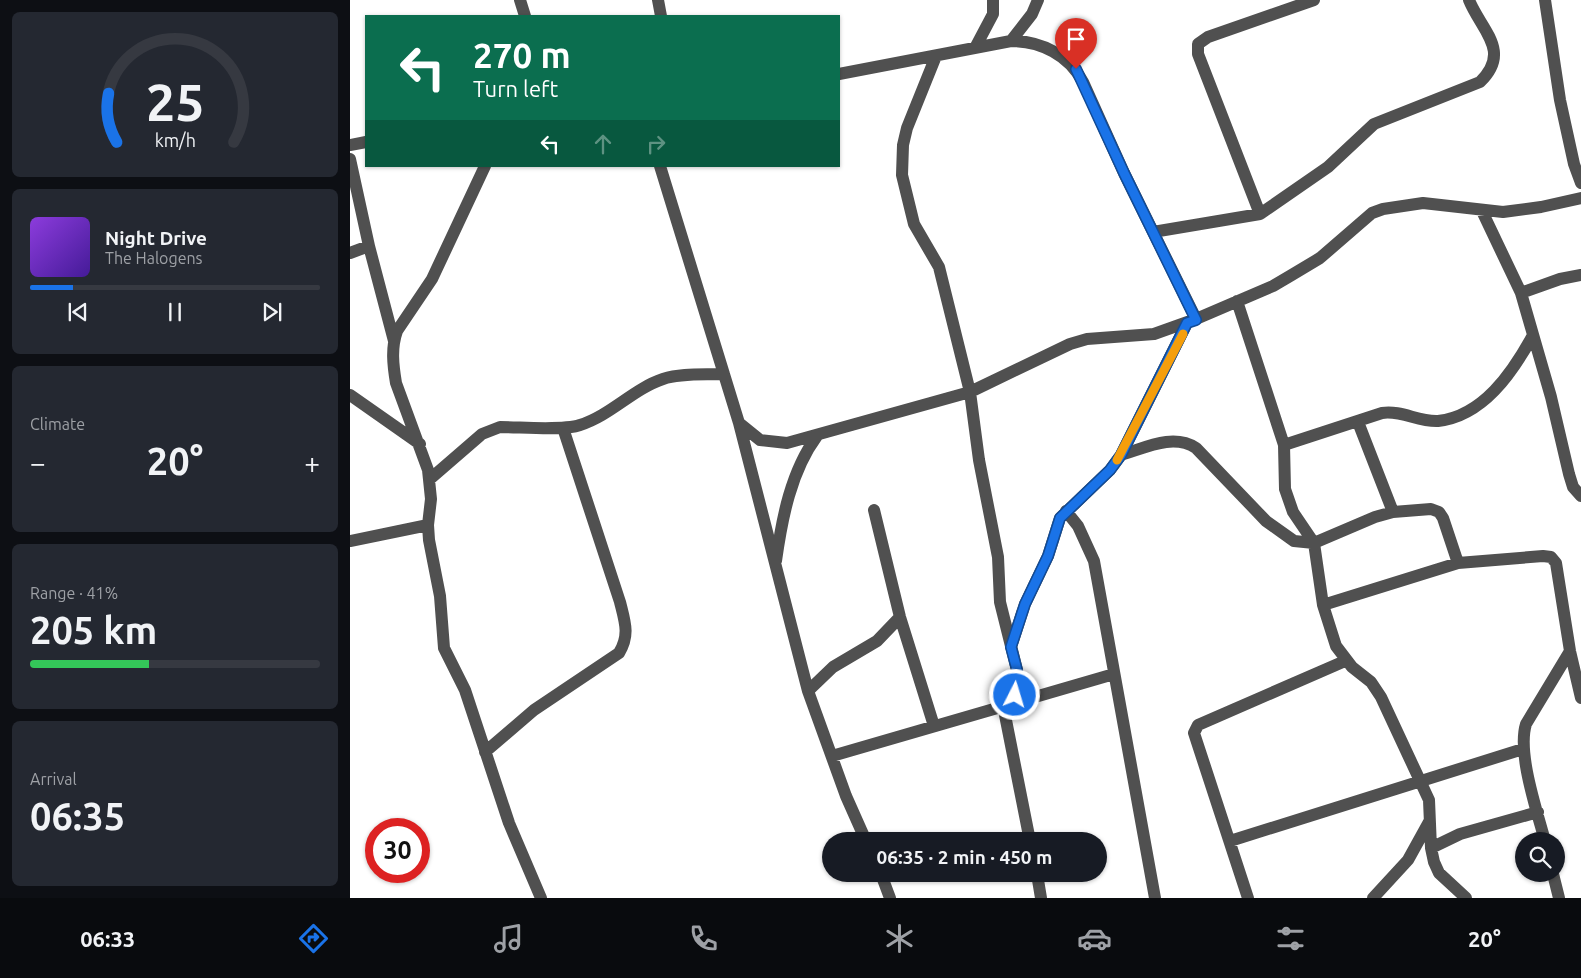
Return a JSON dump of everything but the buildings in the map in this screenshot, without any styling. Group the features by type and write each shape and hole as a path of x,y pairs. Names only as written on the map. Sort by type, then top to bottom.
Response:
{"street":[{"path":"520,0 525,15"},
{"path":"658,0 661,15"},
{"path":"975,48 993,14 993,0"},
{"path":"1011,41 1032,14 1038,0"},
{"path":"1260,214 1198,54 1198,44 1208,37 1314,0"},
{"path":"1153,232 1260,214 1328,167 1374,124 1480,82 1487,75 1493,64 1493,45 1469,0"},
{"path":"1545,0 1560,100 1574,164 1581,183"},
{"path":"840,74 1011,41 1035,44 1051,50 1076,69 1153,232 1192,321"},
{"path":"936,56 907,128 903,145 902,175 914,224 939,267 970,392 979,460 998,557 1000,602 1017,670 1018,684 1007,704 1028,832"},
{"path":"350,145 365,142"},
{"path":"350,159 369,246 394,341 396,383 420,444 430,480 431,499 428,525 440,596 444,648 449,663 465,690 509,823 541,898"},
{"path":"394,341 411,308 432,279 442,260 485,167"},
{"path":"660,167 738,423 808,691 862,832"},
{"path":"738,423 760,440 788,443 970,392 1070,344 1106,337 1154,334 1192,321 1273,286 1320,258 1355,226 1372,213 1383,208 1424,203 1482,211 1524,210 1581,198"},
{"path":"1482,211 1521,293 1532,337 1552,397 1569,474 1573,486 1581,496"},
{"path":"350,253 369,246"},
{"path":"1521,293 1560,279 1581,275"},
{"path":"1237,301 1284,445 1283,468 1288,502 1314,543 1323,605 1336,646 1345,661 1371,682 1381,697 1394,729 1429,800 1431,848 1439,873 1466,898"},
{"path":"1011,647 1025,604 1048,556 1060,518 1110,470 1121,455 1192,321"},
{"path":"1284,445 1393,411 1419,419 1438,421 1472,410 1513,371 1532,337"},
{"path":"430,480 482,434 491,430 517,427 563,428 582,425 605,414 650,385 662,380 675,376 724,374"},
{"path":"350,395 420,444"},
{"path":"1358,422 1392,512"},
{"path":"485,752 534,710 619,653 625,643 627,630 620,602 563,428"},
{"path":"775,568 780,534 797,472 802,458 817,436"},
{"path":"1121,455 1166,442 1178,440 1187,442 1196,448 1276,530 1294,541 1314,543 1374,517 1392,512 1431,510 1439,512 1458,563"},
{"path":"874,510 900,617 934,726"},
{"path":"1066,511 1078,526 1094,561 1155,898"},
{"path":"350,541 428,525"},
{"path":"1323,605 1458,563 1551,557 1556,562 1570,651 1581,698"},
{"path":"808,691 833,667 877,641 900,617"},
{"path":"1543,832 1523,749 1526,724 1570,651"},
{"path":"1248,898 1194,733 1195,729 1198,725 1345,661"},
{"path":"832,756 1114,674"},
{"path":"1230,841 1523,749"},
{"path":"1431,848 1460,834 1538,812"},
{"path":"1374,898 1408,860 1430,820"},
{"path":"884,882 890,898"},
{"path":"1038,882 1041,898"},
{"path":"1555,882 1559,898"}],"slow traffic":[{"path":"1117,460 1144,412 1183,334"}],"route":[{"path":"1015,695 1018,684 1017,670 1011,647 1025,604 1048,556 1060,518 1110,470 1121,455 1187,323 1196,320 1124,173 1076,69"}]}
